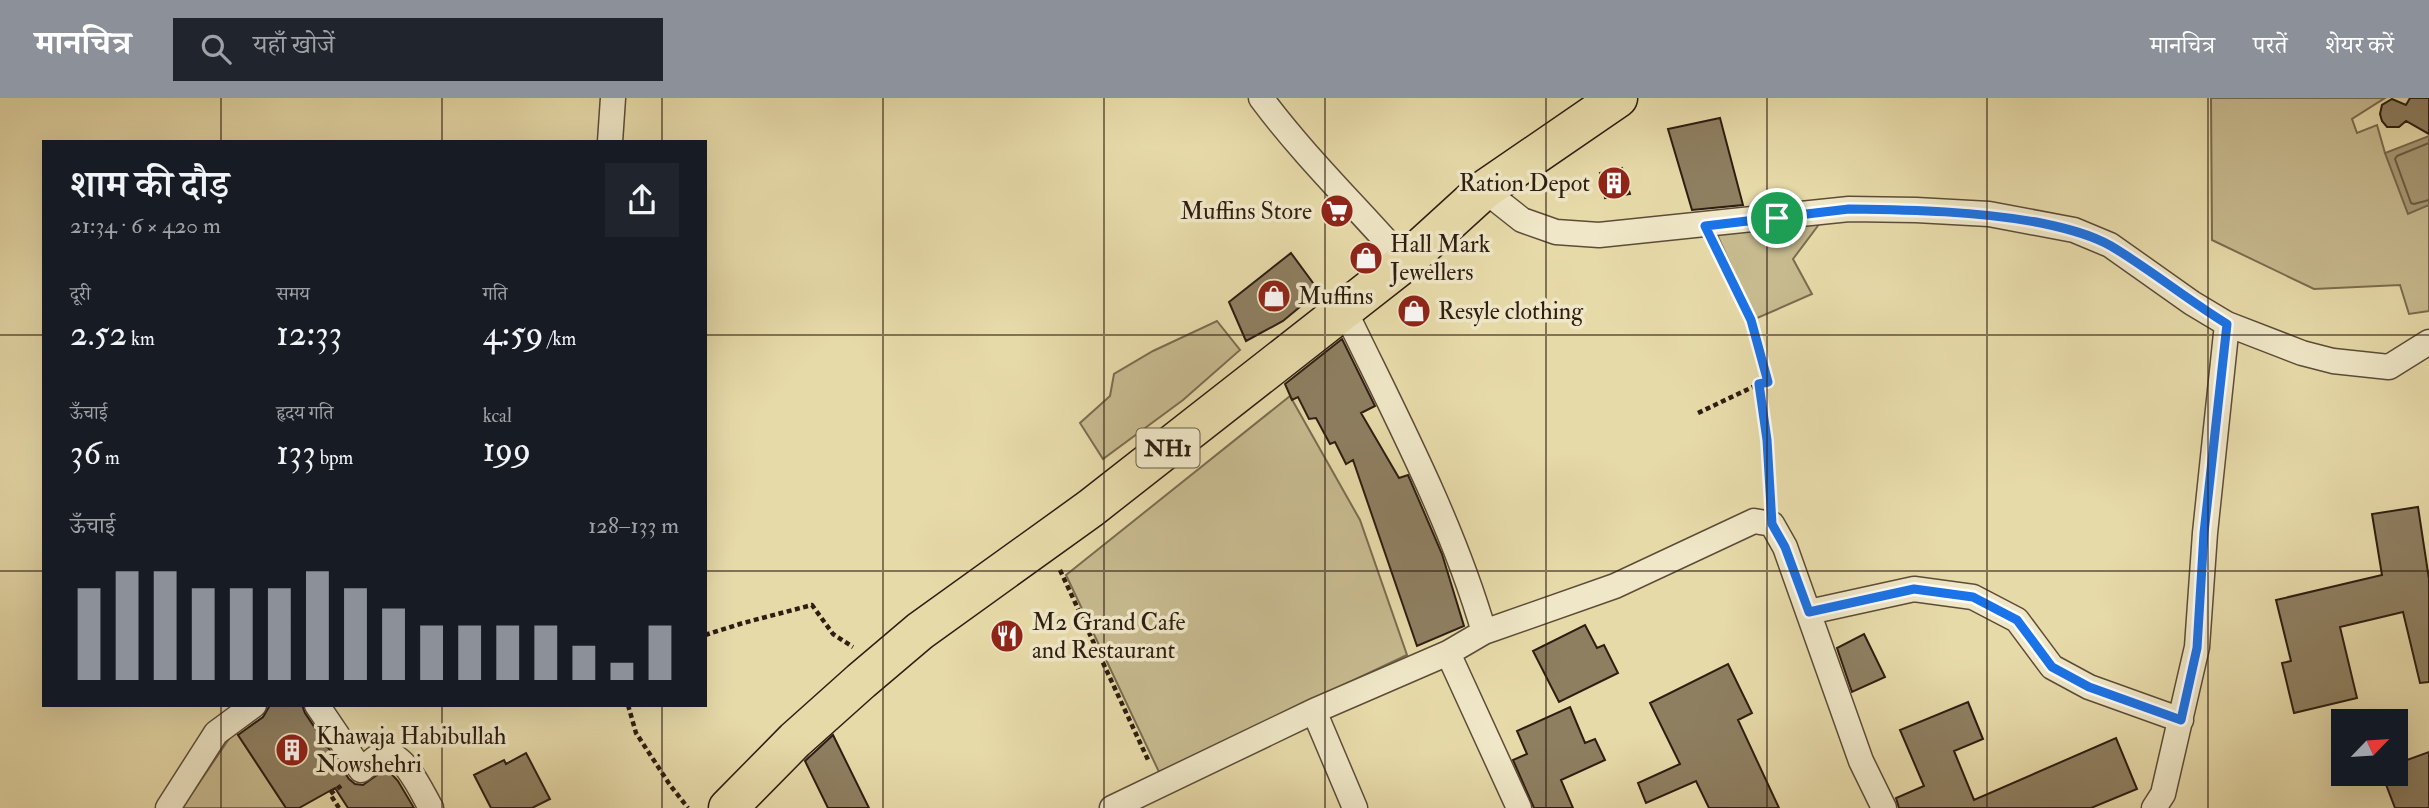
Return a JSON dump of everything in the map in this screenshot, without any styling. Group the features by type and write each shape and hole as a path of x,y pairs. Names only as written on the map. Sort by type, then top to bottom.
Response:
{"highway":[{"name":"NH1","path":"728,808 795,740 920,631 1091,508 1405,262 1485,190 1618,98"}],"street":[{"path":"610,140 613,98"},
{"path":"1261,98 1290,137 1405,262"},
{"path":"1485,190 1522,220 1556,232 1600,235 1849,209 1989,214 2074,230 2110,246 2227,324 2302,354 2333,361 2389,367 2429,342"},
{"path":"1344,309 1447,523 1484,632"},
{"path":"2154,808 2163,794 2197,648 2204,533 2227,324"},
{"path":"1112,808 1314,711 1448,653 1484,632 1615,586 1754,521 1772,524 1785,547 1861,761 1884,808"},
{"path":"1809,612 1914,589 1973,597 2017,620 2052,667 2089,687 2181,720"},
{"path":"1448,653 1519,808"},
{"path":"168,808 216,733 251,707"},
{"path":"318,707 361,770 380,755 389,754 400,759 431,808"},
{"path":"1314,711 1355,808"}],"path":[{"path":"1698,413 1768,382 1751,320 1705,226"},
{"path":"1759,384 1767,440 1772,524"},
{"path":"1046,540 1149,762"},
{"path":"707,634 743,622 812,605 833,634 856,648"},
{"path":"629,707 636,733 688,808"}],"shaded area":[{"path":"2211,98 2385,98 2352,119 2357,133 2377,125 2385,153 2429,205 2429,311 2409,314 2400,285 2314,289 2212,240"},
{"path":"1823,219 1793,259 1812,294 1755,319 1715,230"},
{"path":"1217,321 1240,350 1183,400 1103,459 1080,423 1110,396 1114,374 1153,351"},
{"path":"1290,396 1360,520 1407,655 1159,772 1066,575"},
{"path":"235,730 286,808 182,808"}],"water":[{"path":"2429,136 2429,205 2408,214 2385,153"}],"building":[{"path":"2410,98 2429,98 2429,134 2406,121 2399,127 2387,127 2382,121 2382,105 2392,99 2406,105"},
{"path":"1720,118 1743,205 1692,210 1668,129"},
{"name":"Ration Depot","path":"1622,168 1630,194 1605,198 1600,173"},
{"name":"Muffins","path":"1291,253 1319,291 1283,321 1246,341 1229,302"},
{"path":"1342,339 1375,406 1361,413 1399,478 1408,475 1442,554 1464,626 1417,646 1353,460 1346,464 1335,442 1330,444 1316,418 1309,419 1298,397 1292,400 1285,384"},
{"path":"2418,507 2429,579 2429,682 2420,683 2403,612 2340,627 2357,698 2294,713 2282,663 2291,661 2276,600 2382,575 2372,514"},
{"path":"1585,625 1597,648 1604,645 1618,673 1559,702 1533,651"},
{"path":"1864,634 1885,677 1852,692 1837,648"},
{"path":"1728,664 1752,713 1738,720 1779,808 1709,808 1696,781 1646,803 1638,783 1680,764 1650,703"},
{"path":"1968,702 1983,739 1954,751 1974,800 2116,738 2137,789 2091,808 1899,808 1896,798 1924,786 1900,730"},
{"name":"Khawaja Habibullah Nowshehri","path":"269,707 303,707 349,779 355,784 363,785 388,770 414,808 348,808 335,788 299,808 286,808 238,735 263,717"},
{"path":"1570,707 1585,743 1595,739 1605,760 1561,780 1573,808 1534,808 1513,760 1527,754 1517,731"},
{"path":"833,735 869,808 828,808 805,761"},
{"path":"2429,752 2429,808 2395,808 2387,786 2408,786 2408,760"},
{"path":"526,753 550,799 532,808 491,808 474,775 504,760 506,764"}],"place":[{"name":"Ration Depot","path":"1614,183"},
{"name":"Muffins Store","path":"1337,211"},
{"name":"Hall Mark Jewellers","path":"1366,258"},
{"name":"Muffins","path":"1274,296"},
{"name":"Resyle clothing","path":"1414,311"},
{"name":"M2 Grand Cafe and Restaurant","path":"1007,636"},
{"name":"Khawaja Habibullah Nowshehri","path":"292,750"}],"route":[{"path":"1849,209 1916,210 1989,214 2074,230 2110,246 2227,324 2204,533 2197,648 2181,720 2089,687 2052,667 2017,620 1973,597 1914,589 1809,612 1785,547 1772,524 1767,440 1759,384 1768,382 1751,320 1705,226 1777,218 1849,209"}]}
